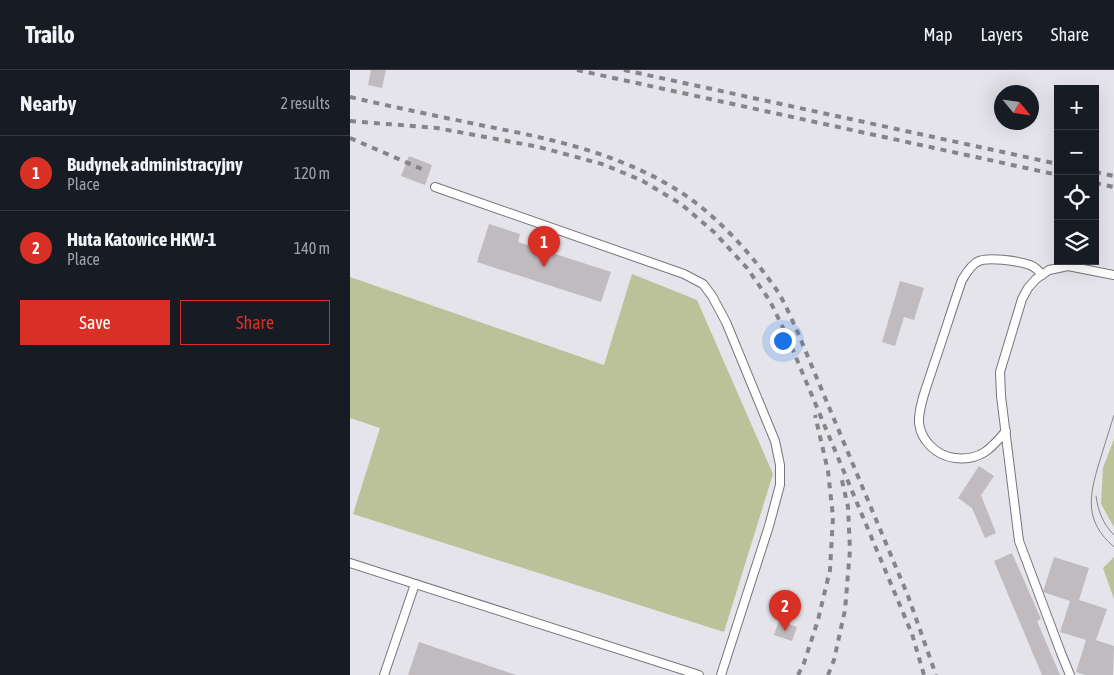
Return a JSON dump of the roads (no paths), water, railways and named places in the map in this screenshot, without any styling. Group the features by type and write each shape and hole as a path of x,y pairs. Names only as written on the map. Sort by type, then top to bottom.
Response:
{"lane":[{"path":"435,186 684,274 703,284 712,296 726,322 775,441 780,465 780,485 770,526 721,675"},
{"path":"1006,431 992,448 977,456 964,459 949,458 931,447 923,436 920,423 922,400 962,280 970,268 977,261 986,258 1032,265 1042,275"},
{"path":"1070,675 1020,541 1001,396 1000,372 1022,299 1036,279 1049,270 1068,266 1114,275"},
{"path":"350,564 699,675"},
{"path":"384,675 415,584"}],"tram line":[{"path":"1114,415 1091,498 1093,518 1104,537 1114,547"},
{"path":"1096,496 1102,517 1114,535"}],"railway":[{"path":"577,70 1054,174"},
{"path":"624,70 1054,163"},
{"path":"350,97 530,135 604,156 651,175 674,188 717,221 757,263 778,292 789,312 908,596 936,675"},
{"path":"350,121 437,128 539,147 602,164 641,180 681,204 714,232 747,268 770,301 787,336 912,634 924,675"},
{"path":"350,138 424,170"},
{"path":"1099,173 1114,176"},
{"path":"1099,184 1114,187"},
{"path":"798,675 804,663 818,620 830,570 833,517 828,471 815,415"},
{"path":"828,675 834,660 845,610 850,550 848,507 841,476"}],"place":[{"name":"Budynek administracyjny","path":"544,267"},
{"name":"Huta Katowice HKW-1","path":"785,631"}]}
